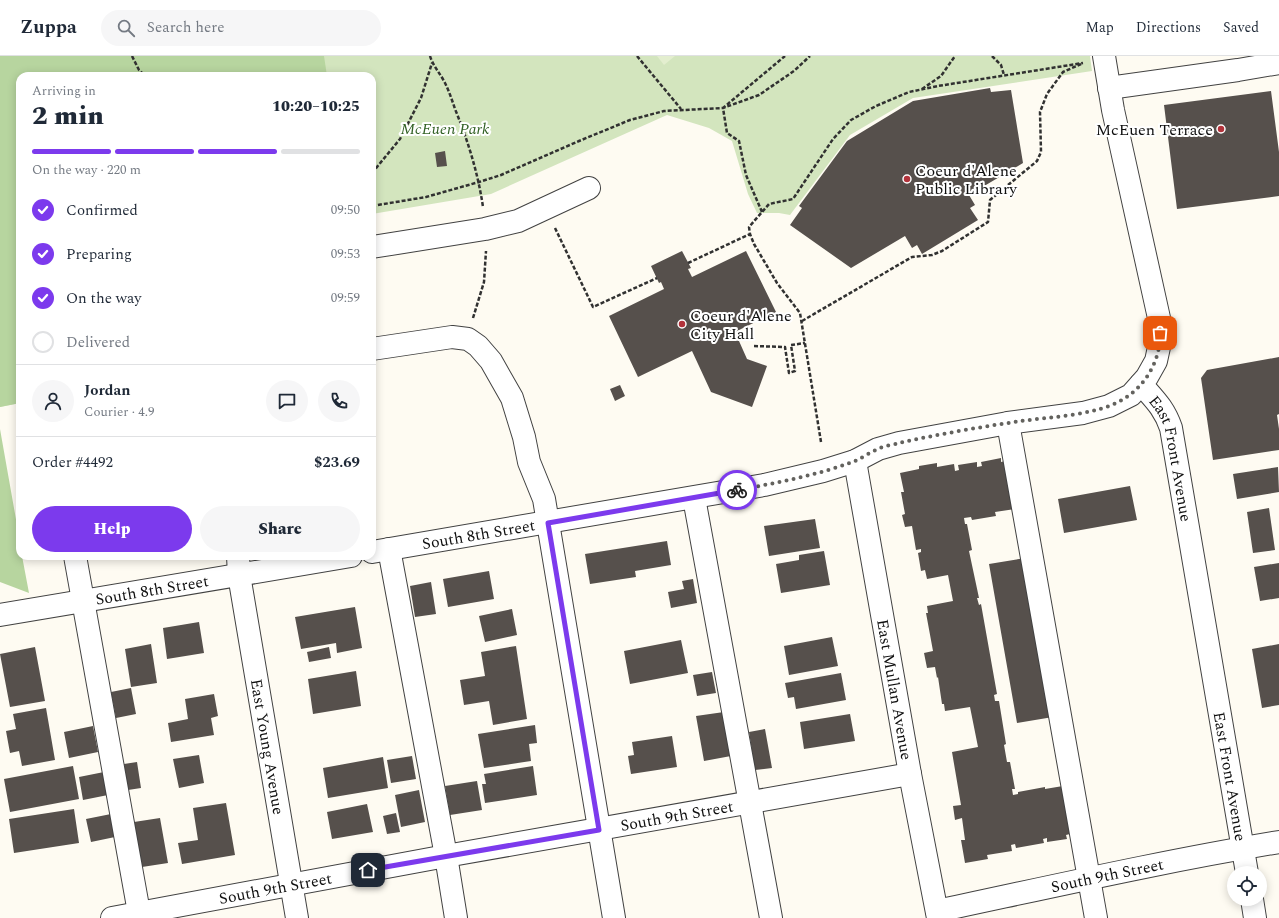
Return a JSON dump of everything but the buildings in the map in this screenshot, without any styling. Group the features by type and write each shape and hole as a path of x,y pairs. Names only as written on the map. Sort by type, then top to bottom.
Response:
{"street":[{"name":"East Front Avenue","path":"1104,56 1109,88 1157,310 1160,333 1160,344 1156,361 1141,384 1160,404 1166,413 1172,428 1246,866"},
{"path":"1109,88 1279,63 1278,56"},
{"path":"376,246 485,229 518,221 589,188"},
{"path":"376,348 452,337 468,339 478,346 491,360 512,398 524,437 529,462 544,499 614,918"},
{"name":"South 8th Street","path":"381,551 764,486 855,461 878,449 899,443 1008,423 1083,413 1109,406 1131,395 1141,384"},
{"path":"1008,423 1096,918"},
{"name":"East Mullan Avenue","path":"855,461 910,774 937,915"},
{"path":"694,498 771,918"},
{"path":"381,551 446,856 456,918"},
{"path":"76,560 140,916"},
{"name":"South 8th Street","path":"0,615 83,602 239,565 301,560"},
{"name":"East Young Avenue","path":"239,565 297,918"},
{"name":"South 9th Street","path":"112,918 140,916 291,884 910,774"},
{"name":"South 9th Street","path":"937,915 1089,879 1279,842"},
{"path":"1253,906 1255,918"}],"path":[{"path":"132,56 141,72"},
{"path":"430,56 432,63 445,82 470,149 479,182 483,208"},
{"path":"638,56 682,109"},
{"path":"723,108 785,56"},
{"path":"376,205 426,197 501,175 630,120 664,111 723,108 759,95 794,71 810,56"},
{"path":"920,90 941,76 955,56"},
{"path":"992,56 1002,66 1004,75"},
{"path":"802,321 912,257 932,255 942,252 988,222 990,200 1037,161 1041,152 1040,112 1047,94 1063,72 1085,62 909,92 876,106 851,120 834,139 792,199 769,204 749,227 750,234 777,283 800,313 821,442"},
{"path":"376,168 400,139 421,98 432,63"},
{"path":"723,108 727,133 739,141 746,175 762,212"},
{"path":"546,208 593,307 657,278"},
{"path":"688,263 750,234"},
{"path":"754,346 785,346 789,373 795,372 791,346 805,343"}],"green space":[{"name":"McEuen Park","path":"0,56 1090,56 1092,71 913,98 850,135 790,215 779,213 757,213 748,194 732,141 709,128 667,115 491,194 376,213 376,72 16,72 16,404 0,407"},
{"path":"0,56 324,56 326,72 16,72 16,404 0,407"},
{"path":"657,56 675,56 664,65"},
{"path":"0,429 16,519 16,560 23,560 29,593 0,582"}],"way so far":[{"path":"737,490 764,486 822,471 855,461 878,449 899,443 1008,423 1083,413 1109,406 1131,395 1147,377 1156,361 1160,344 1160,333"}],"place":[{"name":"McEuen Terrace","path":"1221,129"},
{"name":"Coeur d'Alene Public Library","path":"907,179"},
{"name":"Coeur d'Alene City Hall","path":"682,324"}],"route":[{"path":"368,870 599,830 548,523 737,490"}]}
